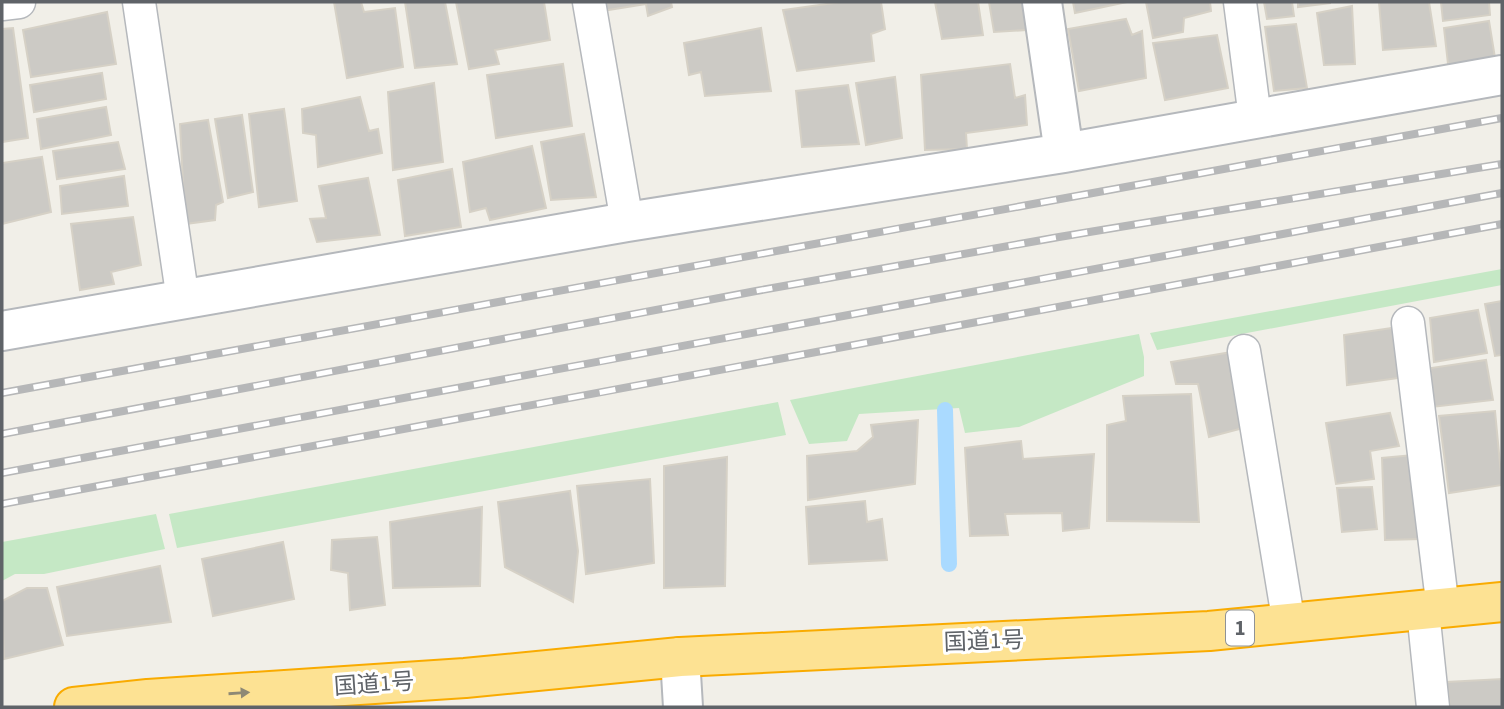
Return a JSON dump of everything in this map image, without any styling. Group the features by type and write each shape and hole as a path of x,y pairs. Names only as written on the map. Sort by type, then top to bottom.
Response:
{"highway":[{"name":"国道1号","path":"74,707 148,699 465,678 680,657 1209,631 1502,602"},
{"name":"国道1号","path":"340,707 465,678"}],"street":[{"path":"1042,2 1064,153"},
{"path":"2,331 627,222 1064,153 1502,75"},
{"path":"680,657 683,707"}],"lane":[{"path":"2,4 19,2"},
{"path":"139,2 183,300"},
{"path":"589,2 627,222"},
{"path":"1240,2 1255,118"},
{"path":"1408,323 1433,610 1433,707"},
{"path":"1244,351 1289,624"}],"green space":[{"path":"1502,269 1502,285 1157,350 1150,333"},
{"path":"1139,334 1144,357 1144,376 1019,427 965,433 959,408 859,414 847,441 809,444 790,400"},
{"path":"778,402 786,435 177,548 169,514"},
{"path":"156,514 165,549 44,574 15,574 2,581 2,542"}],"building":[{"path":"334,2 361,2 364,12 395,8 403,67 347,78"},
{"path":"405,2 445,2 457,64 415,68"},
{"path":"456,2 544,2 550,40 495,50 499,64 469,69"},
{"path":"601,2 671,2 672,7 648,16 646,4 602,11"},
{"path":"841,2 881,2 885,29 871,34 874,61 797,71 783,10"},
{"path":"935,2 978,2 983,35 942,39"},
{"path":"989,2 1022,2 1026,30 994,32"},
{"path":"1073,2 1127,2 1075,13"},
{"path":"1146,2 1210,2 1211,11 1184,18 1183,32 1153,38"},
{"path":"1264,2 1292,2 1294,16 1267,19"},
{"path":"1298,2 1330,2 1330,3 1298,7"},
{"path":"1379,2 1429,2 1436,46 1383,50"},
{"path":"1441,2 1489,2 1490,15 1443,21"},
{"path":"1352,6 1355,64 1324,65 1317,13"},
{"path":"107,12 116,64 31,77 23,30"},
{"path":"1126,19 1132,35 1142,31 1146,78 1079,91 1068,29"},
{"path":"1489,21 1495,58 1448,64 1444,28"},
{"path":"1296,24 1307,88 1274,91 1265,27"},
{"path":"13,28 28,138 2,142 2,29"},
{"path":"761,28 771,91 705,96 701,72 689,75 684,43"},
{"path":"1217,35 1228,88 1165,100 1153,43"},
{"path":"563,64 572,126 496,138 487,75"},
{"path":"1010,64 1015,98 1025,95 1027,125 966,133 967,149 925,150 921,75"},
{"path":"102,73 106,99 34,112 30,85"},
{"path":"895,77 902,138 866,145 856,83"},
{"path":"434,83 443,162 393,170 388,92"},
{"path":"848,85 859,144 802,147 796,91"},
{"path":"360,97 369,131 378,129 382,153 318,167 316,135 303,133 302,109"},
{"path":"106,107 111,135 41,149 37,119"},
{"path":"284,109 297,201 259,207 249,114"},
{"path":"242,115 253,192 228,198 215,119"},
{"path":"208,120 223,202 216,205 215,220 185,224 180,124"},
{"path":"584,134 596,197 551,200 541,142"},
{"path":"118,142 125,169 57,179 53,151"},
{"path":"532,146 546,208 490,220 486,208 470,212 463,162"},
{"path":"42,157 51,212 2,224 2,163"},
{"path":"452,169 461,227 405,236 398,180"},
{"path":"124,176 128,206 62,214 60,186"},
{"path":"368,178 380,235 317,242 310,219 326,218 319,186"},
{"path":"133,217 141,265 111,272 114,284 80,290 71,224"},
{"path":"1502,301 1502,355 1495,356 1485,304"},
{"path":"1478,310 1487,353 1434,362 1430,318"},
{"path":"1399,327 1406,377 1347,385 1344,335"},
{"path":"1232,352 1247,427 1209,437 1198,384 1176,384 1171,362"},
{"path":"1486,360 1493,400 1432,407 1431,368"},
{"path":"1191,394 1199,522 1107,521 1107,425 1126,421 1123,396"},
{"path":"1495,411 1502,485 1449,493 1439,416"},
{"path":"1390,413 1399,446 1370,451 1374,479 1336,484 1326,423"},
{"path":"918,420 915,484 808,500 807,456 857,451 873,437 871,425"},
{"path":"1021,441 1023,459 1094,454 1089,528 1063,531 1062,513 1005,514 1008,535 970,536 965,448"},
{"path":"1413,455 1421,539 1385,540 1382,458"},
{"path":"727,457 725,586 664,588 664,466"},
{"path":"650,479 654,563 586,574 577,486"},
{"path":"1372,487 1377,529 1342,532 1337,488"},
{"path":"570,491 578,551 573,602 505,567 498,502"},
{"path":"865,501 867,522 882,519 887,560 809,564 806,507"},
{"path":"482,507 480,586 393,588 390,522"},
{"path":"377,537 385,605 350,610 348,573 331,570 332,540"},
{"path":"283,542 294,599 213,616 202,559"},
{"path":"160,566 171,622 67,636 57,587"},
{"path":"27,588 47,588 63,645 4,659 2,601"},
{"path":"1502,679 1502,707 1450,707 1447,682"}],"waterway":[{"path":"945,410 949,564"}],"railway":[{"path":"2,393 1502,118"},
{"path":"2,434 756,291 1059,237 1502,164"},
{"path":"2,473 1502,193"},
{"path":"2,504 1502,224"}]}
